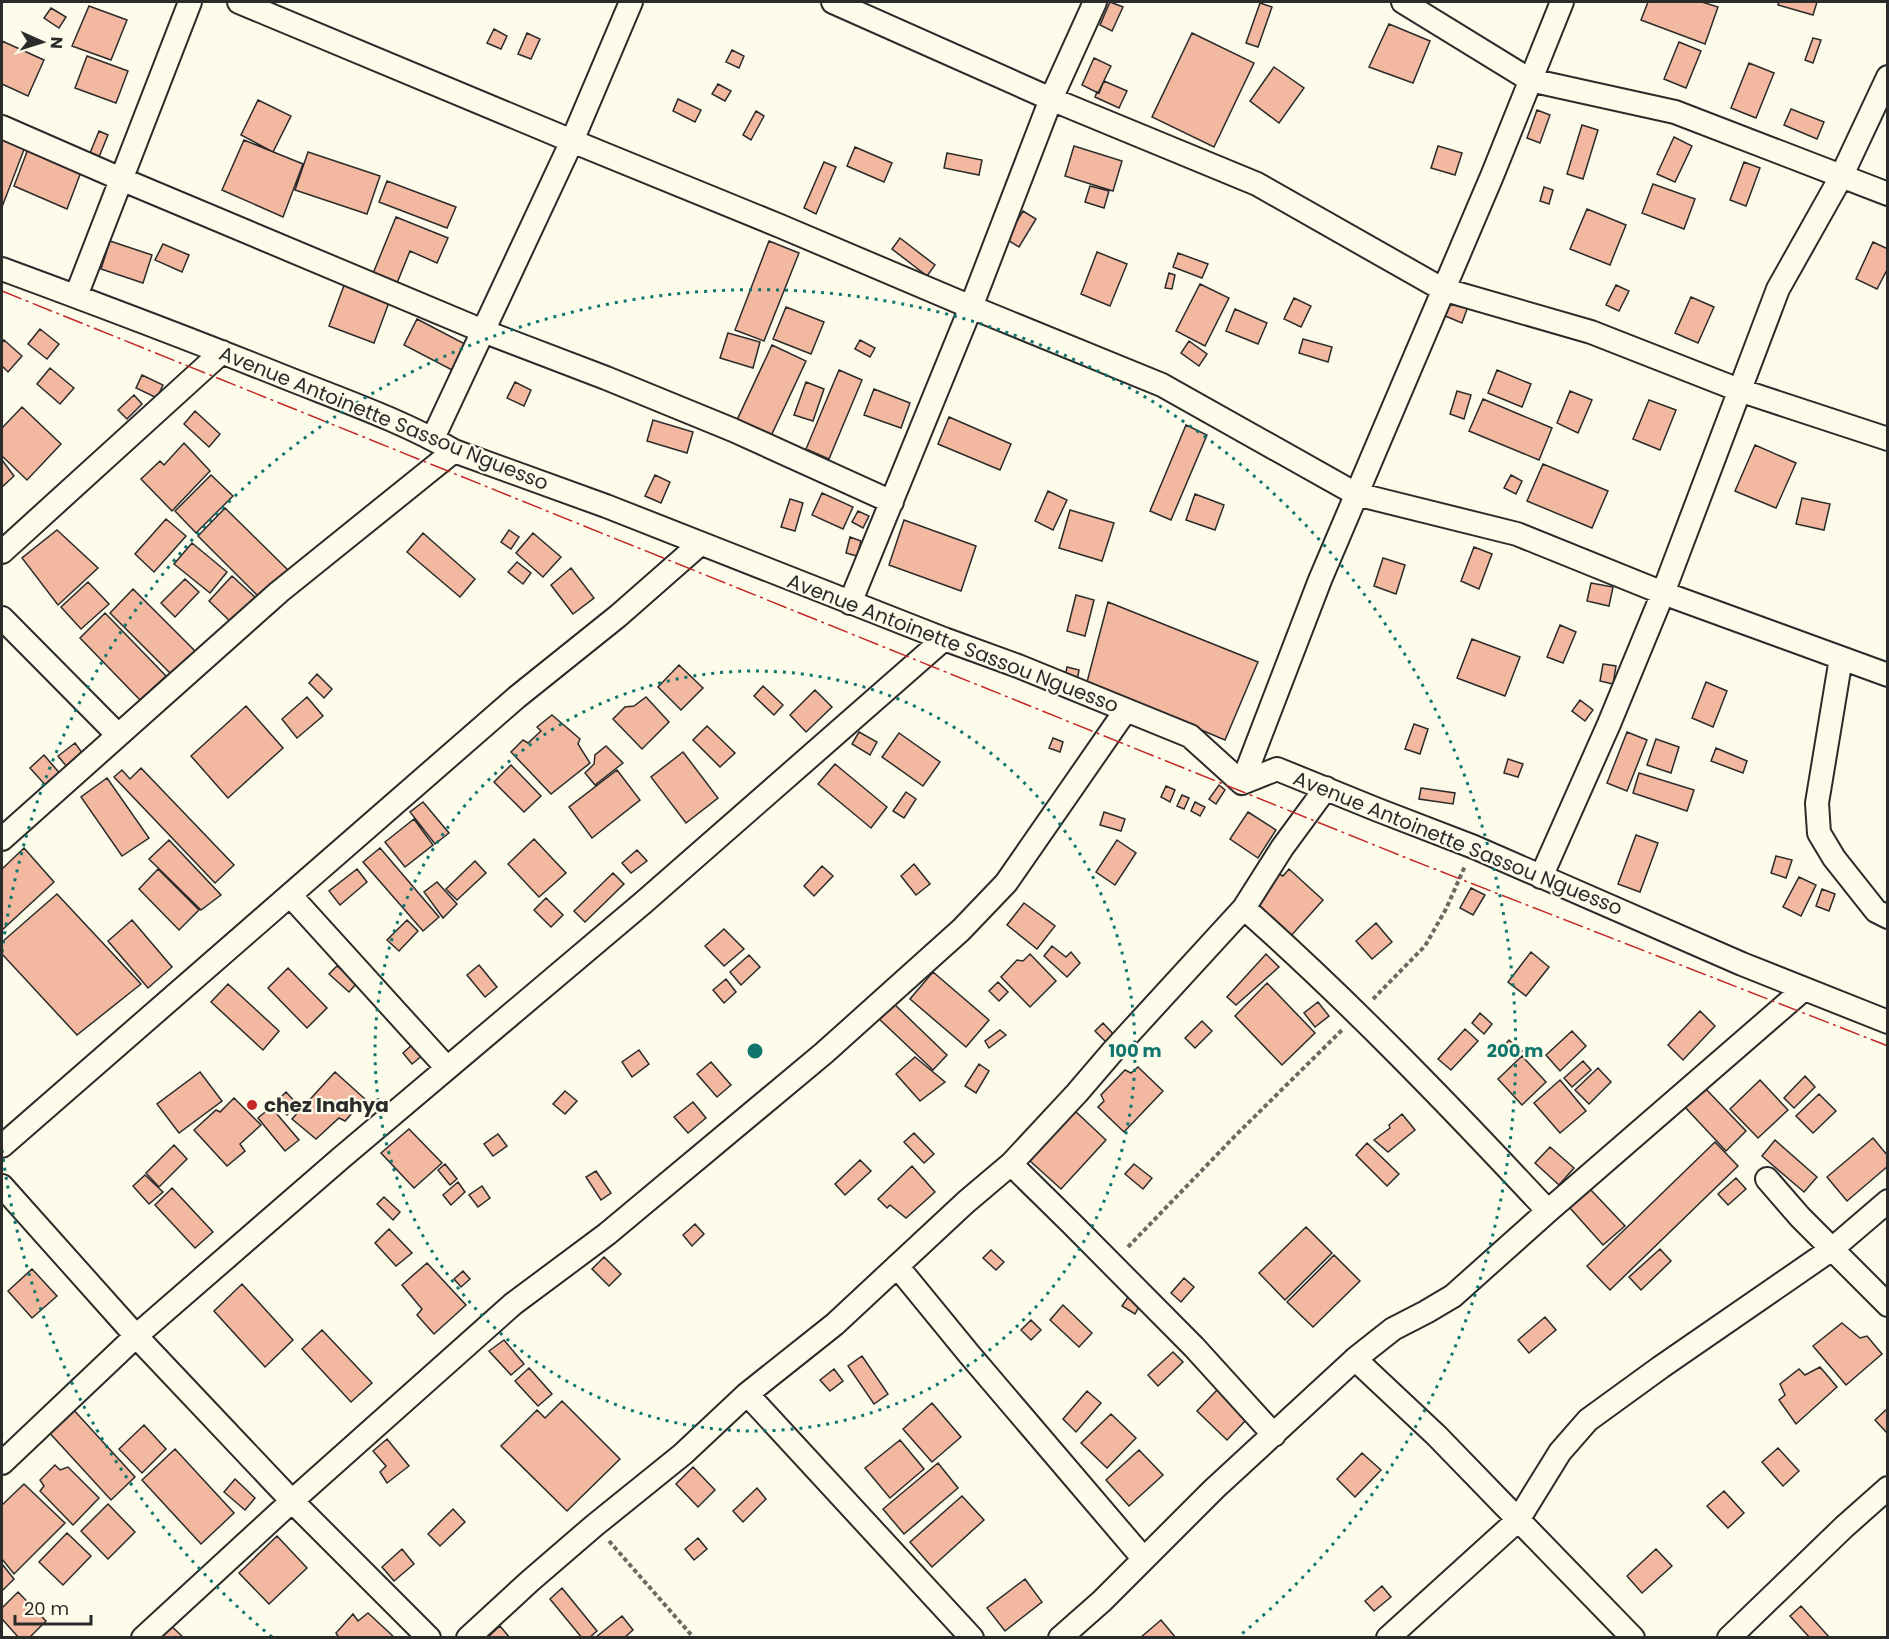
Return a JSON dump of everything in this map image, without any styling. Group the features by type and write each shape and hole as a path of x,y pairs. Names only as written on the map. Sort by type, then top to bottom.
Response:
{"street":[{"path":"76,296 190,2"},
{"path":"238,2 780,226 971,308 1162,385 1356,494 1516,534 1663,593 1887,675"},
{"path":"433,438 572,141 631,2"},
{"path":"833,2 1051,99 1257,184 1442,289 1592,332 1739,390 1887,439"},
{"path":"850,603 971,308 1051,99 1095,2"},
{"path":"1403,2 1530,80 1675,112 1887,194"},
{"path":"1242,783 1320,580 1562,2"},
{"path":"1541,877 1609,724 1663,593 1778,289 1841,177 1887,77"},
{"path":"2,127 483,331 734,430 892,502"},
{"name":"Avenue Antoinette Sassou Nguesso","path":"2,269 222,352 433,438 454,451 606,506 850,603 1018,666 1190,736 1242,783 1277,769 1474,847 1742,964 1887,1022"},
{"path":"2,552 222,352"},
{"path":"2,839 279,592 454,451"},
{"path":"2,1146 517,697 618,616 700,544"},
{"path":"2,618 118,735"},
{"path":"2,1463 136,1336 644,902 944,639"},
{"path":"1841,658 1817,803 1819,833 1834,858 1876,911 1887,917"},
{"path":"143,1638 292,1501 513,1304 607,1234 806,1068 961,930 1006,883 1126,710"},
{"path":"468,1638 595,1525 683,1454 747,1394 835,1324 1011,1164 1244,908 1282,848 1326,788"},
{"path":"290,895 447,1068"},
{"path":"1244,908 1358,1014 1452,1108 1548,1211"},
{"path":"1060,1638 1102,1601 1214,1489 1355,1359 1393,1329 1453,1296 1804,988"},
{"path":"1011,1164 1194,1347 1274,1435"},
{"path":"1767,1179 1800,1218 1887,1305"},
{"path":"2,1186 136,1336 292,1501 429,1638"},
{"path":"1388,1638 1518,1520 1560,1452 1588,1420 1832,1249 1887,1201"},
{"path":"897,1266 1143,1558"},
{"path":"1355,1359 1437,1436 1633,1638"},
{"path":"747,1394 972,1638"},
{"path":"1729,1638 1887,1488"}],"path":[{"path":"1112,1264 1234,1137 1425,946 1446,909 1474,847"},
{"path":"595,1525 694,1638"}],"building":[{"path":"1110,2 1123,7 1112,31 1100,25"},
{"path":"1648,2 1702,2 1718,7 1705,44 1641,20"},
{"path":"1779,2 1817,2 1813,15 1778,5"},
{"path":"1260,3 1272,7 1258,47 1246,43"},
{"path":"89,6 127,20 111,60 72,46"},
{"path":"51,8 66,17 59,28 44,18"},
{"path":"1389,24 1430,41 1413,83 1369,67"},
{"path":"494,29 507,36 501,49 487,43"},
{"path":"527,33 540,39 531,59 518,54"},
{"path":"1192,33 1254,63 1214,147 1152,117"},
{"path":"1813,38 1821,40 1813,63 1805,60"},
{"path":"2,41 44,60 28,96 2,84"},
{"path":"1679,42 1701,51 1686,88 1664,79"},
{"path":"732,50 744,56 739,68 726,62"},
{"path":"87,56 128,71 116,103 75,88"},
{"path":"1094,58 1111,66 1098,93 1082,85"},
{"path":"1749,63 1774,73 1756,118 1731,108"},
{"path":"1274,67 1304,88 1279,123 1250,101"},
{"path":"1104,81 1127,91 1119,108 1095,97"},
{"path":"718,84 731,91 725,101 712,94"},
{"path":"678,99 701,110 695,122 673,111"},
{"path":"258,100 291,116 273,152 241,135"},
{"path":"1791,109 1824,122 1817,139 1784,125"},
{"path":"1537,110 1550,115 1540,143 1527,138"},
{"path":"756,111 764,116 751,140 743,135"},
{"path":"1582,125 1598,130 1583,179 1567,174"},
{"path":"99,131 108,135 99,157 90,153"},
{"path":"2,137 25,147 2,207"},
{"path":"1674,137 1692,146 1675,182 1657,174"},
{"path":"244,140 303,164 283,217 222,190"},
{"path":"1074,146 1122,161 1113,191 1065,176"},
{"path":"1438,146 1462,153 1455,175 1431,168"},
{"path":"855,147 892,163 884,182 847,166"},
{"path":"28,149 81,172 67,209 14,186"},
{"path":"308,152 380,176 367,214 295,190"},
{"path":"947,153 982,160 979,175 944,168"},
{"path":"824,162 836,167 816,214 804,208"},
{"path":"1744,162 1760,168 1746,206 1730,200"},
{"path":"387,181 456,207 447,228 379,202"},
{"path":"1653,184 1695,199 1684,229 1642,213"},
{"path":"1090,186 1109,191 1104,208 1085,202"},
{"path":"1544,187 1553,190 1549,204 1540,201"},
{"path":"1587,209 1626,225 1610,265 1570,249"},
{"path":"1023,211 1036,219 1019,247 1006,239"},
{"path":"396,217 448,238 437,263 410,251 397,283 372,276"},
{"path":"900,238 935,265 927,276 892,249"},
{"path":"110,241 152,255 143,283 101,269"},
{"path":"769,241 799,253 764,341 735,330"},
{"path":"1873,242 1888,249 1888,268 1877,289 1856,279"},
{"path":"163,244 189,255 182,272 155,260"},
{"path":"1097,252 1127,264 1110,306 1081,294"},
{"path":"1178,253 1208,264 1202,278 1173,267"},
{"path":"1169,273 1175,275 1172,289 1165,288"},
{"path":"346,280 391,297 374,343 329,326"},
{"path":"1200,284 1229,298 1205,346 1176,331"},
{"path":"1616,285 1629,291 1619,311 1606,305"},
{"path":"1447,288 1471,298 1462,323 1438,313"},
{"path":"1691,297 1714,307 1698,343 1675,333"},
{"path":"1294,298 1311,306 1301,327 1284,319"},
{"path":"786,307 824,322 811,354 773,339"},
{"path":"1235,309 1267,323 1258,344 1226,331"},
{"path":"417,319 465,344 452,370 404,345"},
{"path":"40,329 59,344 47,359 28,344"},
{"path":"728,333 760,342 753,368 720,358"},
{"path":"1303,339 1332,347 1328,362 1299,353"},
{"path":"4,340 22,356 8,372 2,366"},
{"path":"860,340 875,348 870,357 855,349"},
{"path":"1189,341 1207,354 1199,366 1181,353"},
{"path":"772,345 806,361 771,436 737,420"},
{"path":"50,368 74,388 60,404 37,384"},
{"path":"839,370 862,380 829,459 806,449"},
{"path":"1497,370 1531,384 1522,407 1488,393"},
{"path":"142,375 163,385 157,398 136,388"},
{"path":"515,382 531,390 524,406 507,398"},
{"path":"806,382 824,389 813,421 794,415"},
{"path":"874,389 910,403 901,428 864,415"},
{"path":"1457,391 1471,395 1464,419 1450,414"},
{"path":"1570,391 1592,400 1578,433 1557,423"},
{"path":"134,395 142,404 127,419 118,410"},
{"path":"1483,399 1552,428 1539,460 1469,431"},
{"path":"1649,400 1676,410 1660,450 1633,439"},
{"path":"22,407 61,444 27,480 2,456 2,428"},
{"path":"195,411 220,434 209,447 184,424"},
{"path":"949,417 1011,444 1000,470 938,444"},
{"path":"653,420 693,432 687,453 647,441"},
{"path":"1186,425 1207,435 1171,520 1150,511"},
{"path":"184,443 210,471 172,511 141,479 160,461 164,465"},
{"path":"1755,445 1796,463 1776,508 1735,491"},
{"path":"2,460 14,476 2,487"},
{"path":"1543,464 1608,491 1592,528 1527,501"},
{"path":"211,475 233,496 196,533 175,511"},
{"path":"655,475 670,482 661,503 645,496"},
{"path":"1511,475 1522,481 1516,494 1504,488"},
{"path":"1048,491 1067,500 1053,530 1035,521"},
{"path":"822,493 853,507 843,529 812,515"},
{"path":"1195,494 1224,505 1215,530 1186,520"},
{"path":"1802,498 1830,504 1824,530 1796,524"},
{"path":"790,499 803,503 795,531 781,527"},
{"path":"225,508 289,571 261,599 198,536"},
{"path":"1070,510 1114,523 1102,561 1059,548"},
{"path":"858,511 869,516 863,528 852,522"},
{"path":"166,519 186,536 154,572 135,554"},
{"path":"904,520 976,546 961,591 889,565"},
{"path":"57,530 98,568 58,605 22,558"},
{"path":"509,530 519,537 511,549 501,542"},
{"path":"423,533 475,579 460,597 407,552"},
{"path":"533,533 561,557 543,577 516,553"},
{"path":"850,537 861,541 857,556 846,553"},
{"path":"192,543 227,572 210,593 174,564"},
{"path":"1474,547 1492,554 1479,589 1461,581"},
{"path":"1383,558 1405,565 1396,594 1374,586"},
{"path":"517,562 531,573 523,584 508,572"},
{"path":"571,568 594,598 573,614 551,585"},
{"path":"232,576 256,598 232,623 209,601"},
{"path":"185,579 199,592 175,617 161,603"},
{"path":"88,582 109,604 81,629 61,607"},
{"path":"1591,583 1613,587 1609,606 1587,601"},
{"path":"133,589 200,656 177,680 110,613"},
{"path":"1076,595 1094,600 1085,636 1067,631"},
{"path":"1108,602 1258,662 1225,740 1087,682"},
{"path":"105,613 166,676 140,700 80,638"},
{"path":"1560,625 1576,632 1563,663 1547,657"},
{"path":"1472,639 1520,657 1505,696 1457,678"},
{"path":"1603,664 1616,666 1613,684 1600,681"},
{"path":"679,665 703,688 681,710 658,687"},
{"path":"1067,667 1079,670 1077,681 1065,677"},
{"path":"317,674 332,689 324,698 309,683"},
{"path":"1706,682 1727,691 1713,727 1692,718"},
{"path":"763,686 783,705 774,715 754,696"},
{"path":"815,690 832,707 806,732 790,715"},
{"path":"307,697 323,716 297,738 282,719"},
{"path":"646,697 669,722 642,749 613,719 625,707 634,706"},
{"path":"1580,700 1593,710 1585,721 1572,711"},
{"path":"246,706 283,748 228,798 191,756"},
{"path":"552,715 580,739 578,744 590,763 551,794 511,752 523,740 528,743 541,731 537,727"},
{"path":"1414,724 1428,729 1420,754 1405,749"},
{"path":"707,726 735,753 720,767 693,740"},
{"path":"859,732 877,742 870,755 852,744"},
{"path":"1627,732 1647,740 1627,791 1607,783"},
{"path":"899,733 940,762 923,786 882,757"},
{"path":"1053,738 1063,742 1060,752 1049,748"},
{"path":"1656,739 1679,747 1671,773 1647,765"},
{"path":"75,743 83,754 67,767 58,756"},
{"path":"606,746 623,763 595,785 585,773 594,764 595,755"},
{"path":"1716,748 1747,761 1743,773 1711,761"},
{"path":"683,752 718,798 686,823 651,777"},
{"path":"44,755 62,776 48,788 30,768"},
{"path":"1508,759 1523,764 1518,777 1504,773"},
{"path":"835,764 887,807 871,828 818,784"},
{"path":"511,765 541,796 524,812 494,782"},
{"path":"141,768 234,865 215,883 114,777 122,770 130,779"},
{"path":"617,770 640,800 592,838 569,807"},
{"path":"1639,773 1694,790 1687,811 1633,793"},
{"path":"107,778 149,838 122,856 81,797"},
{"path":"1219,785 1225,790 1216,804 1209,799"},
{"path":"1166,786 1175,790 1170,802 1161,797"},
{"path":"1421,788 1455,793 1453,804 1419,799"},
{"path":"906,792 916,799 904,818 893,811"},
{"path":"1182,795 1189,798 1184,809 1177,806"},
{"path":"423,802 449,833 435,844 410,812"},
{"path":"1195,802 1205,807 1200,816 1191,811"},
{"path":"1104,812 1125,819 1121,831 1100,825"},
{"path":"1248,812 1276,830 1258,858 1230,839"},
{"path":"414,819 433,845 405,867 385,842"},
{"path":"1636,835 1658,843 1640,892 1618,884"},
{"path":"534,839 566,873 539,897 508,864"},
{"path":"169,840 221,895 201,910 149,859"},
{"path":"1117,840 1136,853 1115,885 1096,872"},
{"path":"24,848 54,882 2,930 2,869"},
{"path":"380,848 439,917 423,931 363,862"},
{"path":"637,850 647,861 631,873 622,863"},
{"path":"1776,856 1792,860 1786,878 1771,873"},
{"path":"475,861 486,873 457,900 446,889"},
{"path":"914,864 930,884 916,895 901,876"},
{"path":"822,866 833,876 814,896 804,886"},
{"path":"158,869 199,910 179,930 139,889"},
{"path":"357,869 367,882 340,905 329,891"},
{"path":"1289,869 1323,900 1289,938 1256,909 1264,899 1262,890 1277,873 1283,876"},
{"path":"613,873 624,884 585,922 574,911"},
{"path":"1799,877 1816,885 1801,916 1783,907"},
{"path":"437,882 457,904 443,918 424,892"},
{"path":"1471,888 1485,895 1473,915 1460,908"},
{"path":"1822,889 1835,894 1829,911 1816,906"},
{"path":"57,894 141,984 77,1035 2,954 2,942"},
{"path":"546,898 563,915 551,927 534,910"},
{"path":"1024,903 1055,926 1037,949 1007,925"},
{"path":"132,920 172,967 148,988 108,941"},
{"path":"407,920 418,931 399,951 387,940"},
{"path":"1376,923 1392,942 1372,959 1356,941"},
{"path":"724,929 744,949 724,966 705,946"},
{"path":"1052,946 1066,957 1071,952 1080,963 1067,977 1044,956"},
{"path":"1531,952 1549,967 1526,996 1508,982"},
{"path":"1030,954 1056,981 1030,1007 1001,977 1017,960 1023,961"},
{"path":"1266,954 1279,967 1236,1005 1227,997"},
{"path":"749,955 760,967 741,985 730,972"},
{"path":"479,965 497,987 485,997 467,975"},
{"path":"337,966 357,983 349,992 329,974"},
{"path":"288,968 327,1008 307,1028 268,988"},
{"path":"933,972 989,1020 966,1047 910,999"},
{"path":"726,979 736,992 724,1003 713,990"},
{"path":"998,982 1008,992 999,1001 989,991"},
{"path":"1267,983 1315,1033 1282,1065 1235,1016"},
{"path":"228,984 279,1031 263,1050 211,1002"},
{"path":"892,1002 947,1055 933,1070 876,1016"},
{"path":"1318,1002 1329,1016 1315,1027 1304,1013"},
{"path":"1700,1011 1715,1026 1683,1060 1668,1045"},
{"path":"1480,1013 1492,1024 1484,1034 1472,1023"},
{"path":"1202,1021 1212,1031 1195,1048 1185,1038"},
{"path":"1103,1023 1117,1038 1109,1045 1095,1031"},
{"path":"1465,1029 1478,1041 1451,1070 1438,1059"},
{"path":"1000,1030 1006,1035 989,1048 985,1041"},
{"path":"1572,1031 1586,1046 1560,1071 1546,1055"},
{"path":"1509,1040 1522,1051 1515,1059 1502,1048"},
{"path":"414,1043 424,1054 412,1064 403,1053"},
{"path":"639,1050 649,1064 632,1077 622,1062"},
{"path":"1522,1056 1546,1082 1522,1105 1498,1079"},
{"path":"915,1057 945,1082 920,1101 896,1074"},
{"path":"1583,1061 1591,1070 1572,1087 1564,1078"},
{"path":"711,1062 731,1085 717,1097 697,1074"},
{"path":"979,1064 989,1071 976,1093 965,1086"},
{"path":"1138,1067 1163,1091 1124,1132 1098,1107 1104,1101 1101,1095 1125,1070 1131,1073"},
{"path":"1598,1068 1611,1082 1589,1104 1575,1090"},
{"path":"200,1072 222,1101 179,1133 157,1104"},
{"path":"335,1072 365,1099 345,1121 339,1118 316,1139 292,1119"},
{"path":"1805,1076 1815,1087 1794,1108 1784,1098"},
{"path":"1560,1080 1586,1111 1560,1133 1534,1103"},
{"path":"1760,1080 1788,1110 1758,1138 1730,1109"},
{"path":"1703,1086 1746,1131 1726,1151 1683,1105"},
{"path":"565,1091 577,1101 565,1114 553,1104"},
{"path":"286,1092 298,1105 287,1115 275,1103"},
{"path":"1819,1094 1836,1111 1813,1133 1796,1116"},
{"path":"234,1098 261,1125 240,1144 245,1151 227,1166 194,1130 216,1110 220,1112"},
{"path":"693,1102 706,1118 688,1133 674,1117"},
{"path":"271,1107 299,1140 285,1151 258,1118"},
{"path":"1075,1111 1106,1140 1061,1189 1029,1160"},
{"path":"1402,1114 1415,1130 1388,1152 1374,1140 1390,1128 1389,1125"},
{"path":"409,1129 442,1163 414,1188 381,1153"},
{"path":"914,1133 934,1154 924,1163 904,1142"},
{"path":"498,1134 507,1146 493,1156 484,1144"},
{"path":"1873,1138 1888,1156 1888,1166 1847,1201 1827,1177"},
{"path":"1775,1140 1817,1177 1804,1192 1762,1156"},
{"path":"1715,1142 1738,1166 1610,1290 1587,1266"},
{"path":"1367,1143 1399,1174 1387,1186 1356,1155"},
{"path":"174,1145 187,1159 159,1187 146,1173"},
{"path":"1550,1147 1574,1168 1559,1185 1535,1163"},
{"path":"860,1160 871,1171 845,1195 835,1184"},
{"path":"445,1164 457,1179 450,1185 438,1170"},
{"path":"1134,1164 1152,1178 1143,1189 1125,1174"},
{"path":"912,1166 935,1192 906,1218 890,1205 887,1208 878,1199"},
{"path":"596,1171 611,1193 601,1200 586,1177"},
{"path":"145,1175 163,1192 149,1204 133,1186"},
{"path":"1736,1178 1746,1189 1728,1205 1718,1194"},
{"path":"458,1182 465,1192 451,1205 443,1195"},
{"path":"482,1186 490,1198 478,1207 469,1195"},
{"path":"172,1188 213,1232 195,1248 155,1205"},
{"path":"1590,1189 1625,1226 1603,1245 1570,1208"},
{"path":"384,1197 400,1212 393,1220 377,1204"},
{"path":"695,1224 704,1234 692,1246 683,1235"},
{"path":"1306,1227 1332,1253 1285,1300 1259,1273"},
{"path":"389,1229 412,1253 396,1266 375,1243"},
{"path":"1660,1249 1671,1261 1641,1290 1629,1277"},
{"path":"991,1250 1004,1262 996,1270 983,1258"},
{"path":"1334,1255 1360,1281 1313,1327 1287,1302"},
{"path":"604,1257 621,1274 609,1286 592,1269"},
{"path":"427,1263 466,1305 434,1334 417,1315 422,1309 402,1285"},
{"path":"32,1269 57,1296 32,1318 8,1291"},
{"path":"463,1271 470,1279 461,1287 454,1279"},
{"path":"1184,1278 1194,1287 1181,1302 1171,1293"},
{"path":"242,1284 293,1340 265,1367 214,1311"},
{"path":"1130,1294 1142,1301 1135,1314 1122,1306"},
{"path":"1063,1305 1092,1333 1079,1347 1050,1320"},
{"path":"1545,1317 1556,1330 1529,1353 1518,1340"},
{"path":"1031,1320 1041,1330 1031,1340 1021,1330"},
{"path":"1842,1323 1860,1338 1867,1336 1882,1354 1846,1385 1813,1346"},
{"path":"322,1330 372,1383 351,1402 302,1349"},
{"path":"504,1340 524,1364 511,1375 489,1351"},
{"path":"1173,1352 1183,1362 1158,1386 1148,1375"},
{"path":"862,1356 888,1394 874,1404 848,1366"},
{"path":"1820,1367 1837,1387 1796,1424 1779,1400 1785,1395 1780,1384 1799,1369 1805,1375"},
{"path":"529,1368 552,1394 538,1406 515,1381"},
{"path":"834,1369 843,1381 830,1391 820,1380"},
{"path":"1217,1390 1247,1419 1227,1440 1197,1411"},
{"path":"1087,1391 1101,1403 1076,1432 1063,1419"},
{"path":"562,1401 620,1459 567,1511 501,1446 537,1410 545,1418"},
{"path":"932,1403 961,1437 932,1462 903,1429"},
{"path":"71,1407 135,1477 111,1500 46,1429"},
{"path":"1888,1408 1888,1434 1875,1420"},
{"path":"1111,1414 1136,1438 1107,1468 1081,1443"},
{"path":"144,1425 166,1449 142,1473 119,1449"},
{"path":"387,1439 409,1466 387,1483 380,1472 386,1466 373,1451"},
{"path":"900,1440 924,1469 890,1498 865,1468"},
{"path":"1778,1448 1799,1471 1783,1486 1762,1462"},
{"path":"175,1449 234,1513 201,1544 142,1480"},
{"path":"1139,1450 1163,1475 1129,1506 1106,1480"},
{"path":"1362,1453 1381,1470 1355,1497 1337,1479"},
{"path":"938,1463 958,1488 904,1534 883,1509"},
{"path":"55,1465 60,1470 68,1467 99,1498 73,1525 40,1491 44,1486 40,1480"},
{"path":"693,1467 715,1490 698,1507 676,1484"},
{"path":"235,1479 255,1498 245,1510 224,1492"},
{"path":"24,1484 65,1523 14,1574 2,1559 2,1505"},
{"path":"757,1488 766,1499 743,1522 733,1511"},
{"path":"1724,1491 1744,1513 1728,1528 1707,1506"},
{"path":"962,1496 984,1520 932,1567 910,1542"},
{"path":"108,1504 135,1532 108,1559 81,1531"},
{"path":"453,1509 465,1522 440,1546 428,1534"},
{"path":"67,1533 91,1556 63,1585 39,1562"},
{"path":"277,1536 307,1568 269,1604 239,1573"},
{"path":"698,1538 707,1549 694,1560 685,1549"},
{"path":"402,1549 414,1564 394,1581 382,1567"},
{"path":"1656,1549 1672,1566 1642,1593 1627,1576"},
{"path":"2,1564 14,1579 2,1591"},
{"path":"1025,1579 1042,1602 1005,1631 987,1608"},
{"path":"1382,1586 1391,1597 1374,1611 1365,1601"},
{"path":"562,1588 597,1631 589,1638 582,1638 550,1599"},
{"path":"18,1592 46,1621 29,1638 19,1638 2,1619 2,1608"},
{"path":"1801,1606 1830,1638 1810,1638 1790,1616"},
{"path":"368,1613 395,1638 339,1638 336,1633 353,1614 358,1621"},
{"path":"622,1616 633,1630 624,1638 595,1638"},
{"path":"1161,1620 1176,1638 1140,1638"},
{"path":"167,1622 184,1638 153,1638"},
{"path":"500,1626 510,1638 487,1638"}],"power":[{"path":"2,291 1404,857 1888,1046"}],"place":[{"name":"chez Inahya","path":"252,1105"}]}
